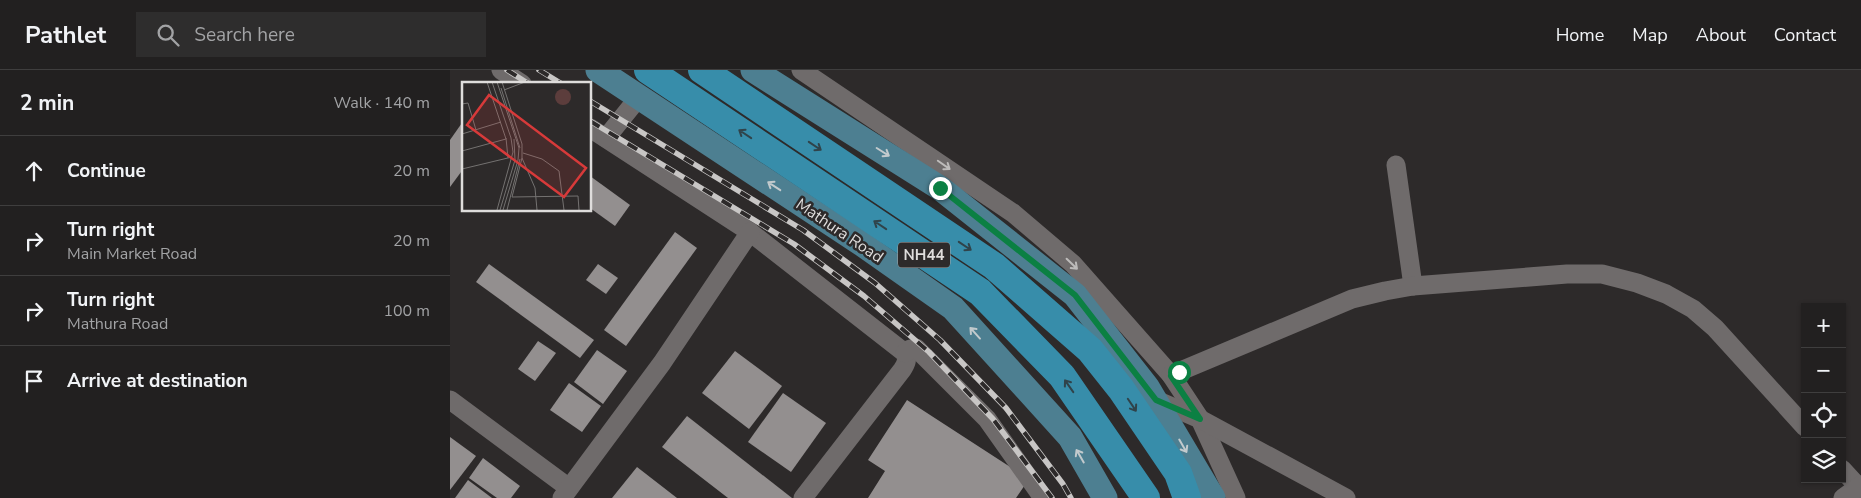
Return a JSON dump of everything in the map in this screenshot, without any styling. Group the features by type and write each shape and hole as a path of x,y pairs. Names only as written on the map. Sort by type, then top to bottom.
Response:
{"highway":[{"name":"Mathura Road","path":"648,70 980,292 1062,376 1146,498"},
{"name":"NH44","path":"702,70 994,266 1090,350 1121,389 1178,473 1187,498"}],"main road":[{"name":"Mathura Road","path":"598,70 862,244 953,308 1070,437 1097,494"},
{"path":"639,97 663,70"},
{"path":"753,70 940,188 1075,295 1156,400 1212,498"}],"street":[{"path":"500,70 519,82"},
{"path":"801,70 1014,213 1073,264 1098,290 1171,376 1200,419 1236,498"},
{"path":"606,138 639,97"},
{"path":"591,129 750,232 905,353 907,358 902,370 803,498"},
{"path":"1396,165 1413,286"},
{"path":"450,400 565,493 662,363 750,232"},
{"path":"1171,376 1352,299 1384,291 1413,286 1567,274 1602,274 1637,282 1666,294 1693,309 1715,328 1801,423"},
{"path":"905,353 910,349 916,348 987,418 1043,498"},
{"path":"1156,400 1200,419 1346,498"},
{"path":"1843,498 1860,488 1846,473"}],"building":[{"path":"462,123 462,171 450,187 450,140"},
{"path":"591,177 630,205 615,226 591,209"},
{"path":"675,232 697,248 626,346 604,330"},
{"path":"489,264 594,340 580,358 476,282"},
{"path":"598,264 618,278 606,294 586,280"},
{"path":"538,341 556,353 535,381 518,369"},
{"path":"597,350 627,371 603,404 574,382"},
{"path":"735,351 782,386 749,429 702,393"},
{"path":"569,383 601,406 582,432 550,410"},
{"path":"783,393 826,423 791,472 748,442"},
{"path":"907,400 1029,479 1016,498 868,498 885,471 868,460"},
{"path":"687,416 792,498 728,498 662,447"},
{"path":"450,437 476,456 450,490"},
{"path":"483,458 520,486 511,498 497,498 469,478"},
{"path":"637,467 677,498 612,498"},
{"path":"468,480 492,498 455,498"}],"railway":[{"path":"507,70 526,82"},
{"path":"539,70 559,82"},
{"path":"591,102 803,230 875,283 940,340 1006,408 1063,484 1071,498"},
{"path":"591,122 794,244 864,296 929,352 993,419 1052,498"}],"route":[{"path":"940,188 1075,295 1156,400 1200,419 1171,376 1179,372"}]}
